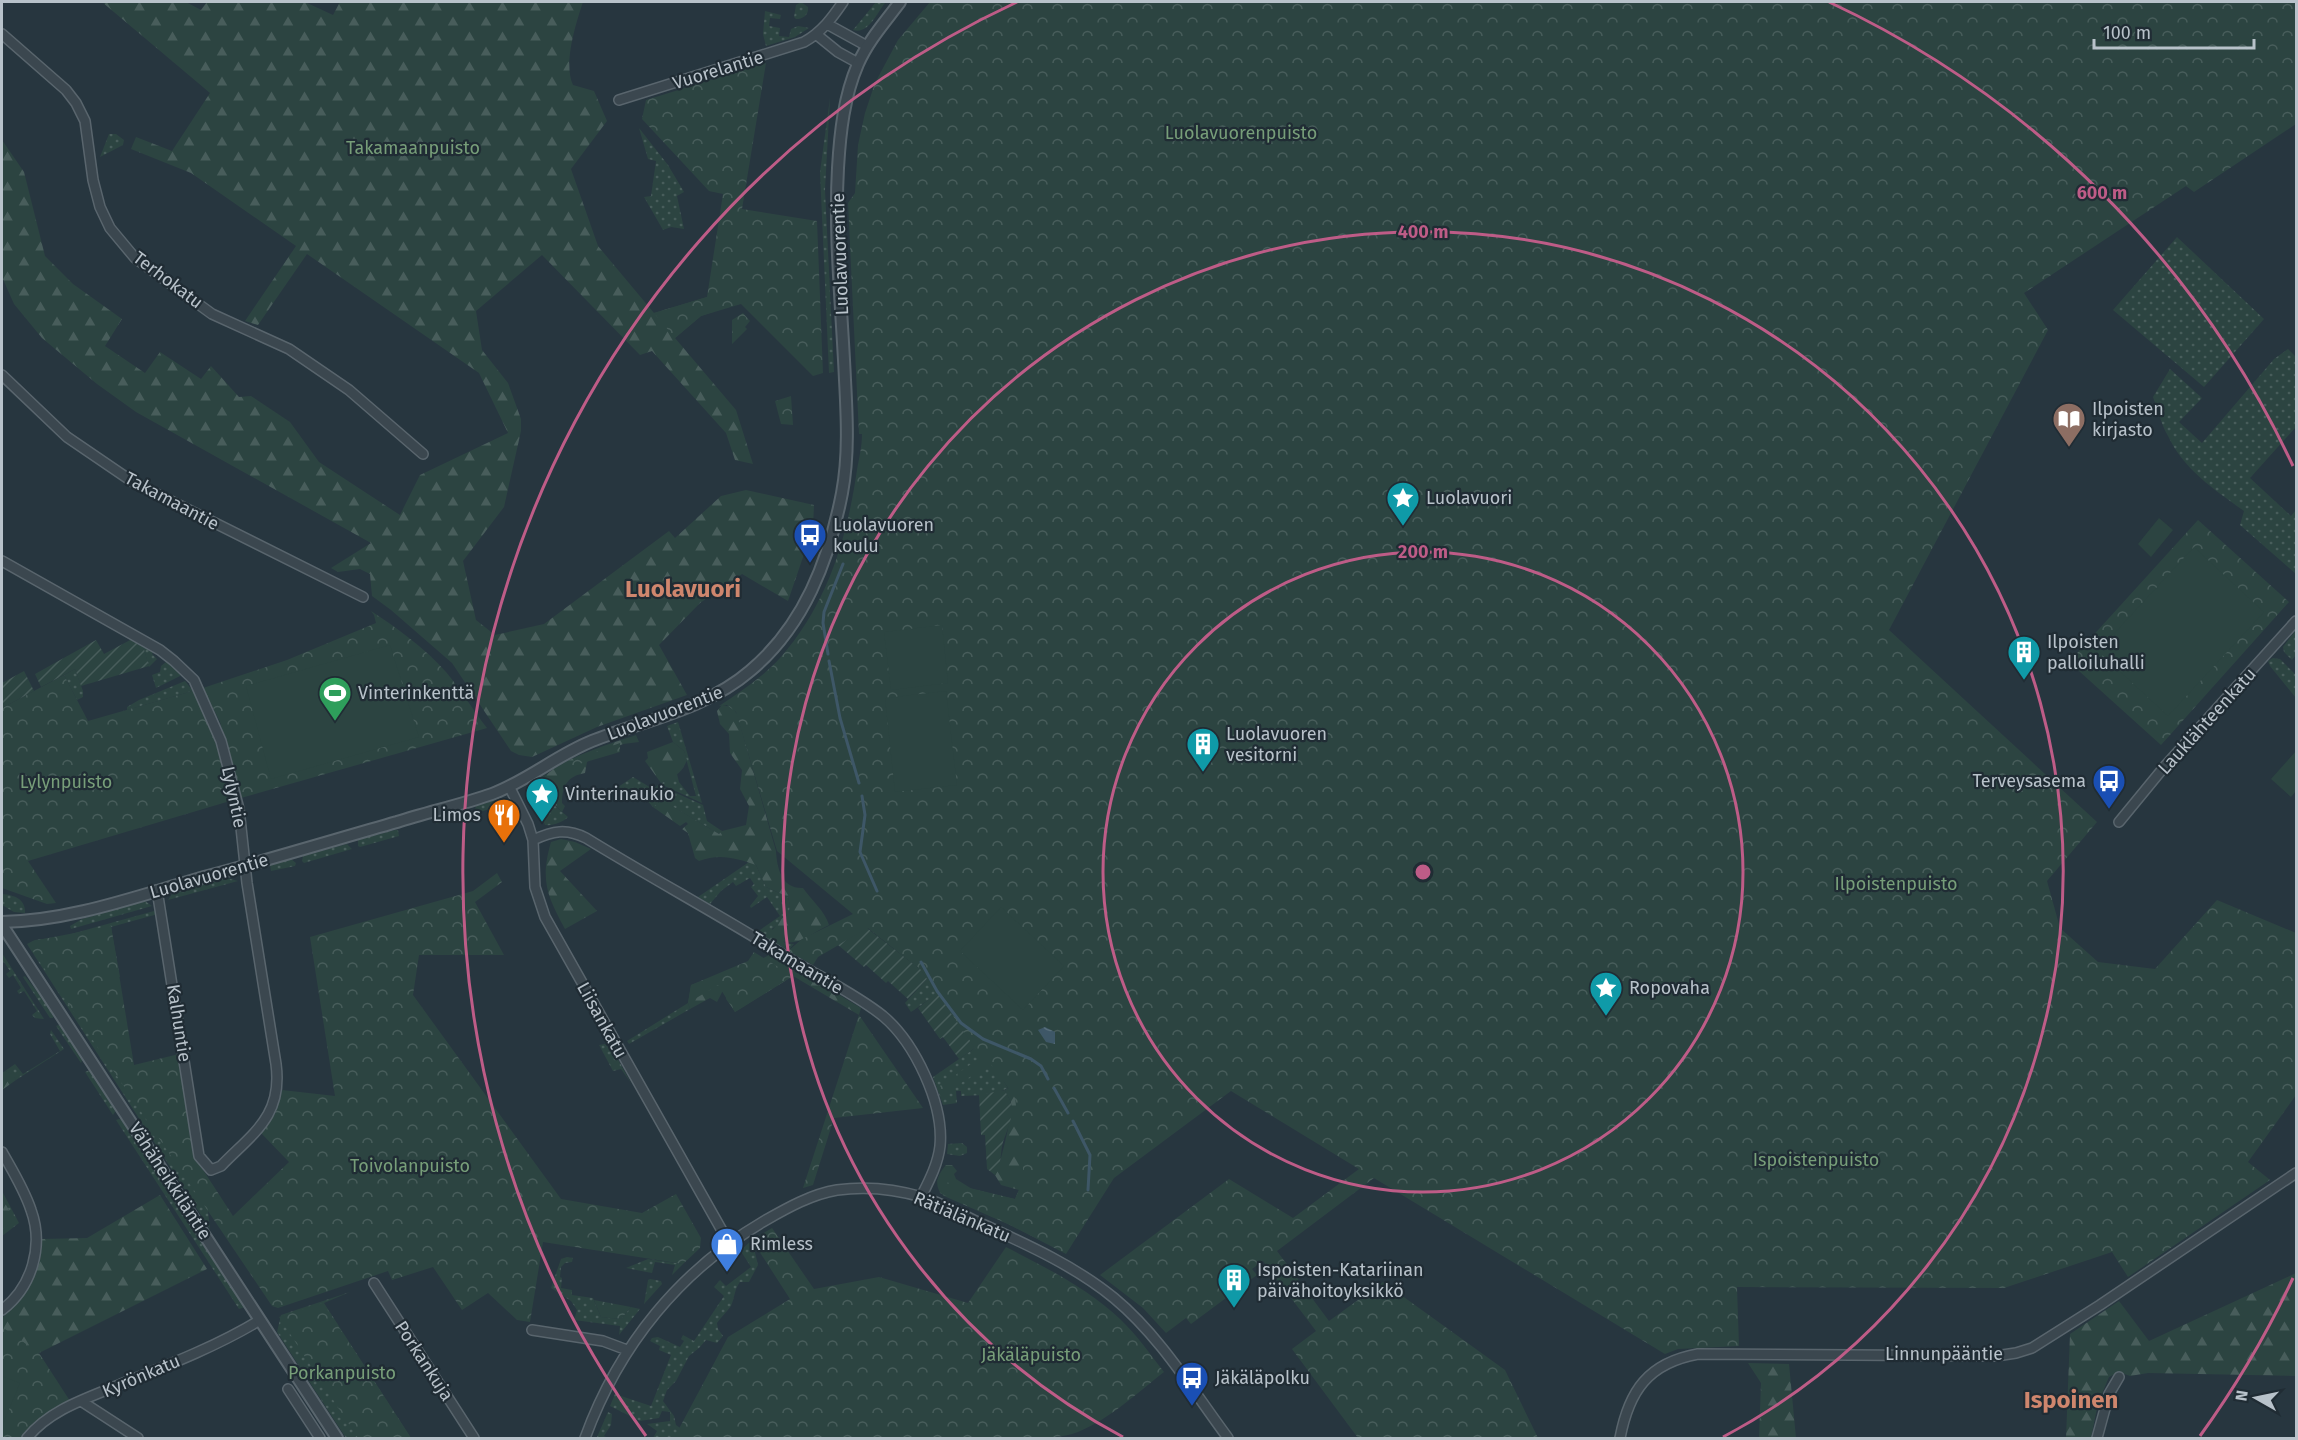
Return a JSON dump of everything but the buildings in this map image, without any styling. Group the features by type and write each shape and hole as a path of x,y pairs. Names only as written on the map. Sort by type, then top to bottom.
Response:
{"street":[{"name":"Vuorelantie","path":"619,100 804,42 817,35 843,2"},
{"name":"Luolavuorentie","path":"2,923 29,922 59,917 245,866 494,793 590,742 702,702 727,690 768,654 782,638 808,599 824,563 843,490 847,439 837,179 842,124 858,63 867,46 900,2"},
{"path":"827,24 867,46"},
{"name":"Terhokatu","path":"2,34 66,90 76,103 85,121 93,180 100,207 110,228 135,258 212,314 284,346 349,390 423,454"},
{"path":"817,35 838,52 858,63"},
{"name":"Takamaantie","path":"2,375 67,437 133,482 363,597"},
{"name":"Lylyntie","path":"2,561 160,650 174,661 194,680 221,741 239,809 245,866 276,1064 277,1097 265,1121 221,1166 211,1170 199,1156"},
{"name":"Lauklähteenkatu","path":"2119,822 2165,766 2296,621"},
{"name":"Liisankatu","path":"509,786 528,824 533,840 535,886 545,917 729,1243"},
{"name":"Takamaantie","path":"533,840 558,831 573,832 586,838 758,939 883,1017 912,1053 930,1089 940,1123 940,1148 921,1197"},
{"name":"Kalhuntie","path":"157,890 199,1156"},
{"name":"Vähäheikkiläntie","path":"2,923 338,1438"},
{"path":"2,1152 32,1212 36,1244 33,1265 26,1283 2,1310"},
{"name":"Linnunpääntie","path":"1620,1438 1628,1405 1637,1389 1653,1372 1682,1357 1698,1354 1804,1353 1996,1356 2032,1348 2110,1299 2296,1173"},
{"name":"Rätiälänkatu","path":"585,1438 594,1414 627,1350 670,1295 697,1268 729,1243 786,1209 837,1190 878,1189 921,1197 1020,1241 1064,1265 1114,1298 1148,1333 1228,1438"},
{"name":"Porkankuja","path":"374,1283 474,1438"},
{"name":"Kyrönkatu","path":"27,1438 44,1421 67,1407 168,1365 260,1320"},
{"path":"532,1330 603,1341 627,1350"},
{"path":"2097,1438 2109,1394 2120,1377"},
{"path":"288,1389 320,1438"},
{"path":"81,1401 138,1438"}],"green space":[{"name":"Takamaanpuisto","path":"102,2 186,2 201,10 207,2 305,2 333,15 340,2 583,2 570,55 570,76 573,85 594,91 607,121 571,169 598,246 654,313 707,297 713,312 701,316 675,338 736,410 753,464 735,460 726,433 652,351 640,355 542,255 476,311 482,350 508,383 521,419 521,431 504,507 463,561 476,620 495,635 544,624 669,531 675,538 721,496 746,490 814,505 813,528 788,601 742,574 700,603 659,645 687,695 597,727 532,757 511,751 452,663 372,596 370,574 360,569 338,572 331,568 371,543 136,412 97,384 42,338 14,304 2,277 2,140 24,172 45,256 73,284 122,319 105,346 145,373 160,352 201,379 211,366 239,397 251,396 290,422 319,462 400,515 420,475 508,433 479,373 307,254 258,325 245,321 296,246 191,173 131,149 136,137 172,151 210,93"},
{"path":"801,2 808,7 808,12 796,19 794,17 796,5"},
{"path":"876,2 886,2 868,26 859,31 853,30"},
{"name":"Luolavuorenpuisto","path":"930,2 2296,2 2296,124 2194,192 2186,186 2024,293 2048,330 1889,630 2097,822 2047,881 2060,928 2098,962 2155,969 2217,900 2296,933 2296,1095 2248,1162 2270,1180 2128,1277 2112,1252 2004,1288 1737,1287 1739,1346 1678,1349 1665,1354 1374,1178 1277,1251 1329,1321 1383,1282 1505,1370 1538,1438 1358,1438 1292,1349 1316,1331 1263,1261 1252,1269 1257,1275 1191,1324 1186,1318 1166,1333 1143,1308 1100,1275 1229,1179 1293,1218 1359,1169 1231,1091 1114,1178 1066,1254 940,1193 937,1180 1015,1199 1024,1178 1015,1097 990,1063 941,1097 937,1088 981,1057 921,970 868,928 818,957 813,965 788,951 802,939 853,914 777,851 736,712 727,705 719,706 766,672 796,638 822,593 841,546 853,496 862,434 859,434 848,203 855,193 858,145 875,83 898,40"},
{"path":"765,11 781,15 780,19 770,18 769,26 780,28 779,36 789,37 791,29 798,26 809,28 795,37 766,46 763,34"},
{"path":"766,63 742,209 817,221 823,373 813,376 741,304 701,316 675,338 654,313 707,297 723,194 709,191 642,119 646,100"},
{"path":"830,98 825,190 834,372 829,373 820,172"},
{"path":"639,128 668,165 684,192 677,196 684,229 671,227 663,230 644,197 651,196 656,161 648,159"},
{"path":"109,134 116,134 124,140 123,145 100,157"},
{"path":"2177,237 2264,319 2204,387 2113,310"},
{"path":"743,313 750,321 745,327 747,329 732,344 732,320"},
{"path":"2288,349 2296,357 2296,427 2250,478 2291,516 2296,510 2296,574 2240,525 2244,511 2191,469 2175,448 2161,422 2153,397 2170,369 2202,398 2179,422 2202,443 2274,359"},
{"path":"791,396 793,425 781,424 775,401"},
{"path":"2159,518 2173,530 2151,557 2138,544"},
{"path":"2198,520 2289,602 2161,745 2069,662"},
{"path":"2194,547 2264,612 2168,716 2098,651"},
{"path":"371,611 391,624 438,663 487,728 241,798 220,722 203,688 287,660 376,623"},
{"path":"942,625 948,683 891,690 884,632"},
{"path":"2296,630 2296,655 2292,660 2284,652 2283,647"},
{"path":"132,639 143,646 149,666 81,686 75,669 41,687 35,674 96,640 104,654"},
{"name":"Vinterinkenttä","path":"390,645 419,737 271,779 246,686"},
{"path":"143,646 153,652 152,654 157,659 149,667"},
{"path":"2273,658 2280,659 2296,675 2296,698 2270,666 2268,661"},
{"path":"166,662 181,673 180,676 156,688 152,675 160,672 161,666"},
{"path":"75,669 83,691 83,697 77,700 64,675"},
{"path":"24,671 34,691 2,708 2,683"},
{"name":"Lylynpuisto","path":"64,675 88,721 193,691 207,717 217,744 230,801 28,861 56,903 47,904 2,888 2,708"},
{"path":"185,681 193,691 127,710 127,707 139,700"},
{"path":"946,691 957,785 895,792 885,698"},
{"path":"722,705 732,707 737,714 776,851 779,871 790,885 803,888 829,925 800,941 785,942 770,933 781,919 789,914 790,905 788,897 766,887 756,865 728,857 714,857 699,861 695,858 688,833 682,829 688,824 686,822 680,826 653,807 662,800 719,834 722,831 746,825 749,806 740,789 742,770 730,753 729,734 720,724 717,711"},
{"path":"678,722 702,803 660,784 677,774 679,782 690,796 696,796 684,751 673,742 667,726"},
{"path":"636,735 639,742 623,744 590,759 587,762 585,773 574,776 567,782 563,791 562,803 565,806 562,812 541,791 539,784 556,767 598,748"},
{"path":"673,742 684,751 687,760 677,774 661,783 645,761 648,758 647,752"},
{"path":"620,743 620,752 555,771 579,758"},
{"path":"2296,751 2296,791 2291,797 2271,779"},
{"path":"548,773 543,777 554,805 568,817 558,823 545,825 527,785"},
{"path":"633,777 653,789 658,785 703,805 707,821 722,831 719,834 663,801 653,807 635,791 622,792 618,787"},
{"path":"498,799 508,803 477,813 475,810 476,806"},
{"path":"466,810 469,816 436,824 436,818"},
{"path":"398,830 399,836 358,846 358,840"},
{"path":"561,839 591,849 560,871 597,911 565,929 550,897 546,878 551,842"},
{"path":"347,844 352,849 304,863 302,861 303,856"},
{"path":"291,859 296,863 295,866 271,871 270,865"},
{"path":"749,862 756,865 766,887 788,897 789,915 772,929 785,943 794,944 788,951 757,932 780,916 767,897 751,908 750,906 758,896 751,887 754,884 750,878 736,886 733,882 710,904 698,897"},
{"name":"Toivolanpuisto","path":"497,873 502,882 475,902 504,955 419,955 413,995 561,1199 642,1213 676,1194 701,1238 700,1248 683,1264 543,1242 530,1322 517,1320 488,1293 462,1310 433,1267 392,1280 388,1271 278,1308 272,1306 28,944 33,941 111,926 134,1065 179,1054 196,1159 233,1216 289,1162 261,1133 275,1114 282,1090 335,1096 310,937 473,891"},
{"path":"227,878 238,881 168,900 172,894"},
{"path":"2,894 11,895 21,901 24,904 25,913 14,912 2,905"},
{"path":"893,900 1008,1088 979,1095 961,1096 961,1091 956,1091 957,1103 943,1105 933,1077 975,1048 937,994 911,1012 905,1003 927,979 921,970 868,928 864,930"},
{"path":"145,901 152,906 71,929 70,926 82,919"},
{"path":"1001,907 1064,966 1023,1010 960,951"},
{"path":"154,911 158,914 111,927 120,977 67,970 196,1154 204,1175 210,1229 27,944 35,940 64,936"},
{"path":"867,928 921,970 927,979 908,999 888,981 886,983 838,945"},
{"path":"754,952 793,976 735,1012 718,985 688,1003 691,985 748,961"},
{"path":"2,953 44,1019 35,1018 32,1015 37,1011 24,991 19,994 17,991 21,988 13,975 9,978 6,974 10,971 4,962 2,963"},
{"path":"771,954 861,1008 859,1015 793,976 735,1012 726,999 739,971"},
{"path":"734,969 717,1002 710,998 690,1009 688,1003 691,985"},
{"path":"25,976 54,1013 53,1018 50,1018 23,977"},
{"path":"937,993 975,1048 959,1059 943,1037 940,1039 918,1008"},
{"path":"688,1003 690,1009 629,1044 627,1041"},
{"path":"859,1015 923,1108 834,1118 813,1185 803,1188"},
{"path":"61,1024 83,1058 81,1063 56,1026"},
{"path":"51,1030 64,1049 16,1080 12,1074 5,1071 15,1064 23,1074 60,1051 50,1034"},
{"path":"605,1044 615,1054 631,1083 621,1069 613,1071 599,1045"},
{"path":"90,1070 117,1109 113,1115 85,1072"},
{"path":"5,1071 13,1074 16,1080 2,1090 2,1073"},
{"path":"1008,1088 1021,1092 1046,1243 944,1196 937,1185 946,1165 952,1165 957,1171 954,1174 956,1179 972,1189 1015,1199 1019,1190 1001,1185 995,1175 1003,1152 1010,1117 1011,1103 1005,1090"},
{"path":"1005,1090 1011,1103 1012,1113 995,1175 987,1169 985,1135 981,1135 979,1095"},
{"path":"116,1120 124,1120 245,1307 239,1309"},
{"path":"962,1143 967,1147 967,1153 960,1156 947,1154 948,1144"},
{"path":"2,1191 19,1223 2,1236 2,1229 11,1223 9,1210 2,1198"},
{"path":"160,1195 207,1269 39,1353 36,1360 2,1359 2,1318 26,1292 31,1283 41,1252 42,1239 87,1238"},
{"path":"2,1198 12,1217 12,1223 2,1229"},
{"name":"Jäkäläpuisto","path":"772,1228 814,1289 879,1277 968,1303 1006,1247 1094,1297 1120,1319 1164,1372 1096,1423 1072,1434 1057,1437 674,1438 728,1337 790,1299 752,1240"},
{"path":"752,1240 758,1265 749,1282 740,1282 731,1306 717,1323 723,1336 717,1343 706,1340 689,1356 676,1381 667,1390 663,1401 674,1416 676,1425 694,1438 653,1438 657,1431 647,1424 670,1421 670,1412 662,1411 659,1418 640,1421 610,1406 615,1394 651,1406 671,1355 659,1350 660,1346 650,1341 658,1337 680,1347 684,1341 681,1339 683,1335 694,1341 724,1296 714,1287 720,1280 726,1286 751,1267 741,1250"},
{"path":"573,1258 572,1262 565,1263 561,1267 561,1288 572,1290 572,1295 593,1298 601,1317 621,1319 631,1307 640,1309 619,1335 620,1326 574,1320 577,1310 571,1301 551,1288 561,1259"},
{"path":"648,1259 683,1264 672,1275 675,1265 655,1262 652,1273 626,1268"},
{"path":"2296,1273 2296,1376 2148,1373 2130,1376 2119,1372 2109,1377 2098,1403 2091,1438 2066,1438 2070,1334 2119,1301 2149,1341"},
{"path":"648,1280 661,1281 662,1284 644,1304"},
{"name":"Porkanpuisto","path":"350,1292 324,1303 411,1438 346,1438 277,1332 281,1315"},
{"path":"594,1300 631,1307 621,1319 601,1317"},
{"name":"Porkanpuisto","path":"323,1303 411,1438 358,1438 279,1317"},
{"path":"2,1327 39,1353 70,1401 35,1425 23,1438 2,1438"},
{"path":"1748,1363 1789,1364 1796,1438 1759,1438 1761,1383"},
{"path":"2,1376 20,1383 2,1426"},
{"path":"608,1412 612,1414 611,1425 604,1436 608,1438 597,1437"}],"water":[{"path":"1045,1027 1055,1032 1055,1044 1046,1042 1038,1030"}],"waterway":[{"path":"828,654 823,623 824,612 843,564"},
{"path":"829,661 840,718 859,783"},
{"path":"862,796 865,815 860,852 877,891"},
{"path":"921,962 937,991 961,1023 983,1039 1031,1059 1041,1066 1048,1079"},
{"path":"1054,1088 1068,1113"},
{"path":"1073,1121 1090,1155 1088,1190"}],"place":[{"name":"Ilpoisten kirjasto","path":"2069,448"},
{"name":"Luolavuori","path":"1403,527"},
{"name":"Luolavuoren koulu","path":"810,564"},
{"name":"Ilpoisten palloiluhalli","path":"2024,681"},
{"name":"Vinterinkenttä","path":"335,722"},
{"name":"Luolavuoren vesitorni","path":"1203,773"},
{"name":"Terveysasema","path":"2109,810"},
{"name":"Vinterinaukio","path":"542,823"},
{"name":"Limos","path":"504,844"},
{"name":"Ropovaha","path":"1606,1017"},
{"name":"Rimless","path":"727,1273"},
{"name":"Ispoisten-Katariinan päivähoitoyksikkö","path":"1234,1309"},
{"name":"Jäkäläpolku","path":"1192,1407"}],"district":[{"name":"Luolavuori","path":"683,589"},
{"name":"Ispoinen","path":"2071,1400"}],"park label":[{"name":"Ilpoistenpuisto","path":"1896,884"},
{"name":"Ispoistenpuisto","path":"1816,1160"}]}
